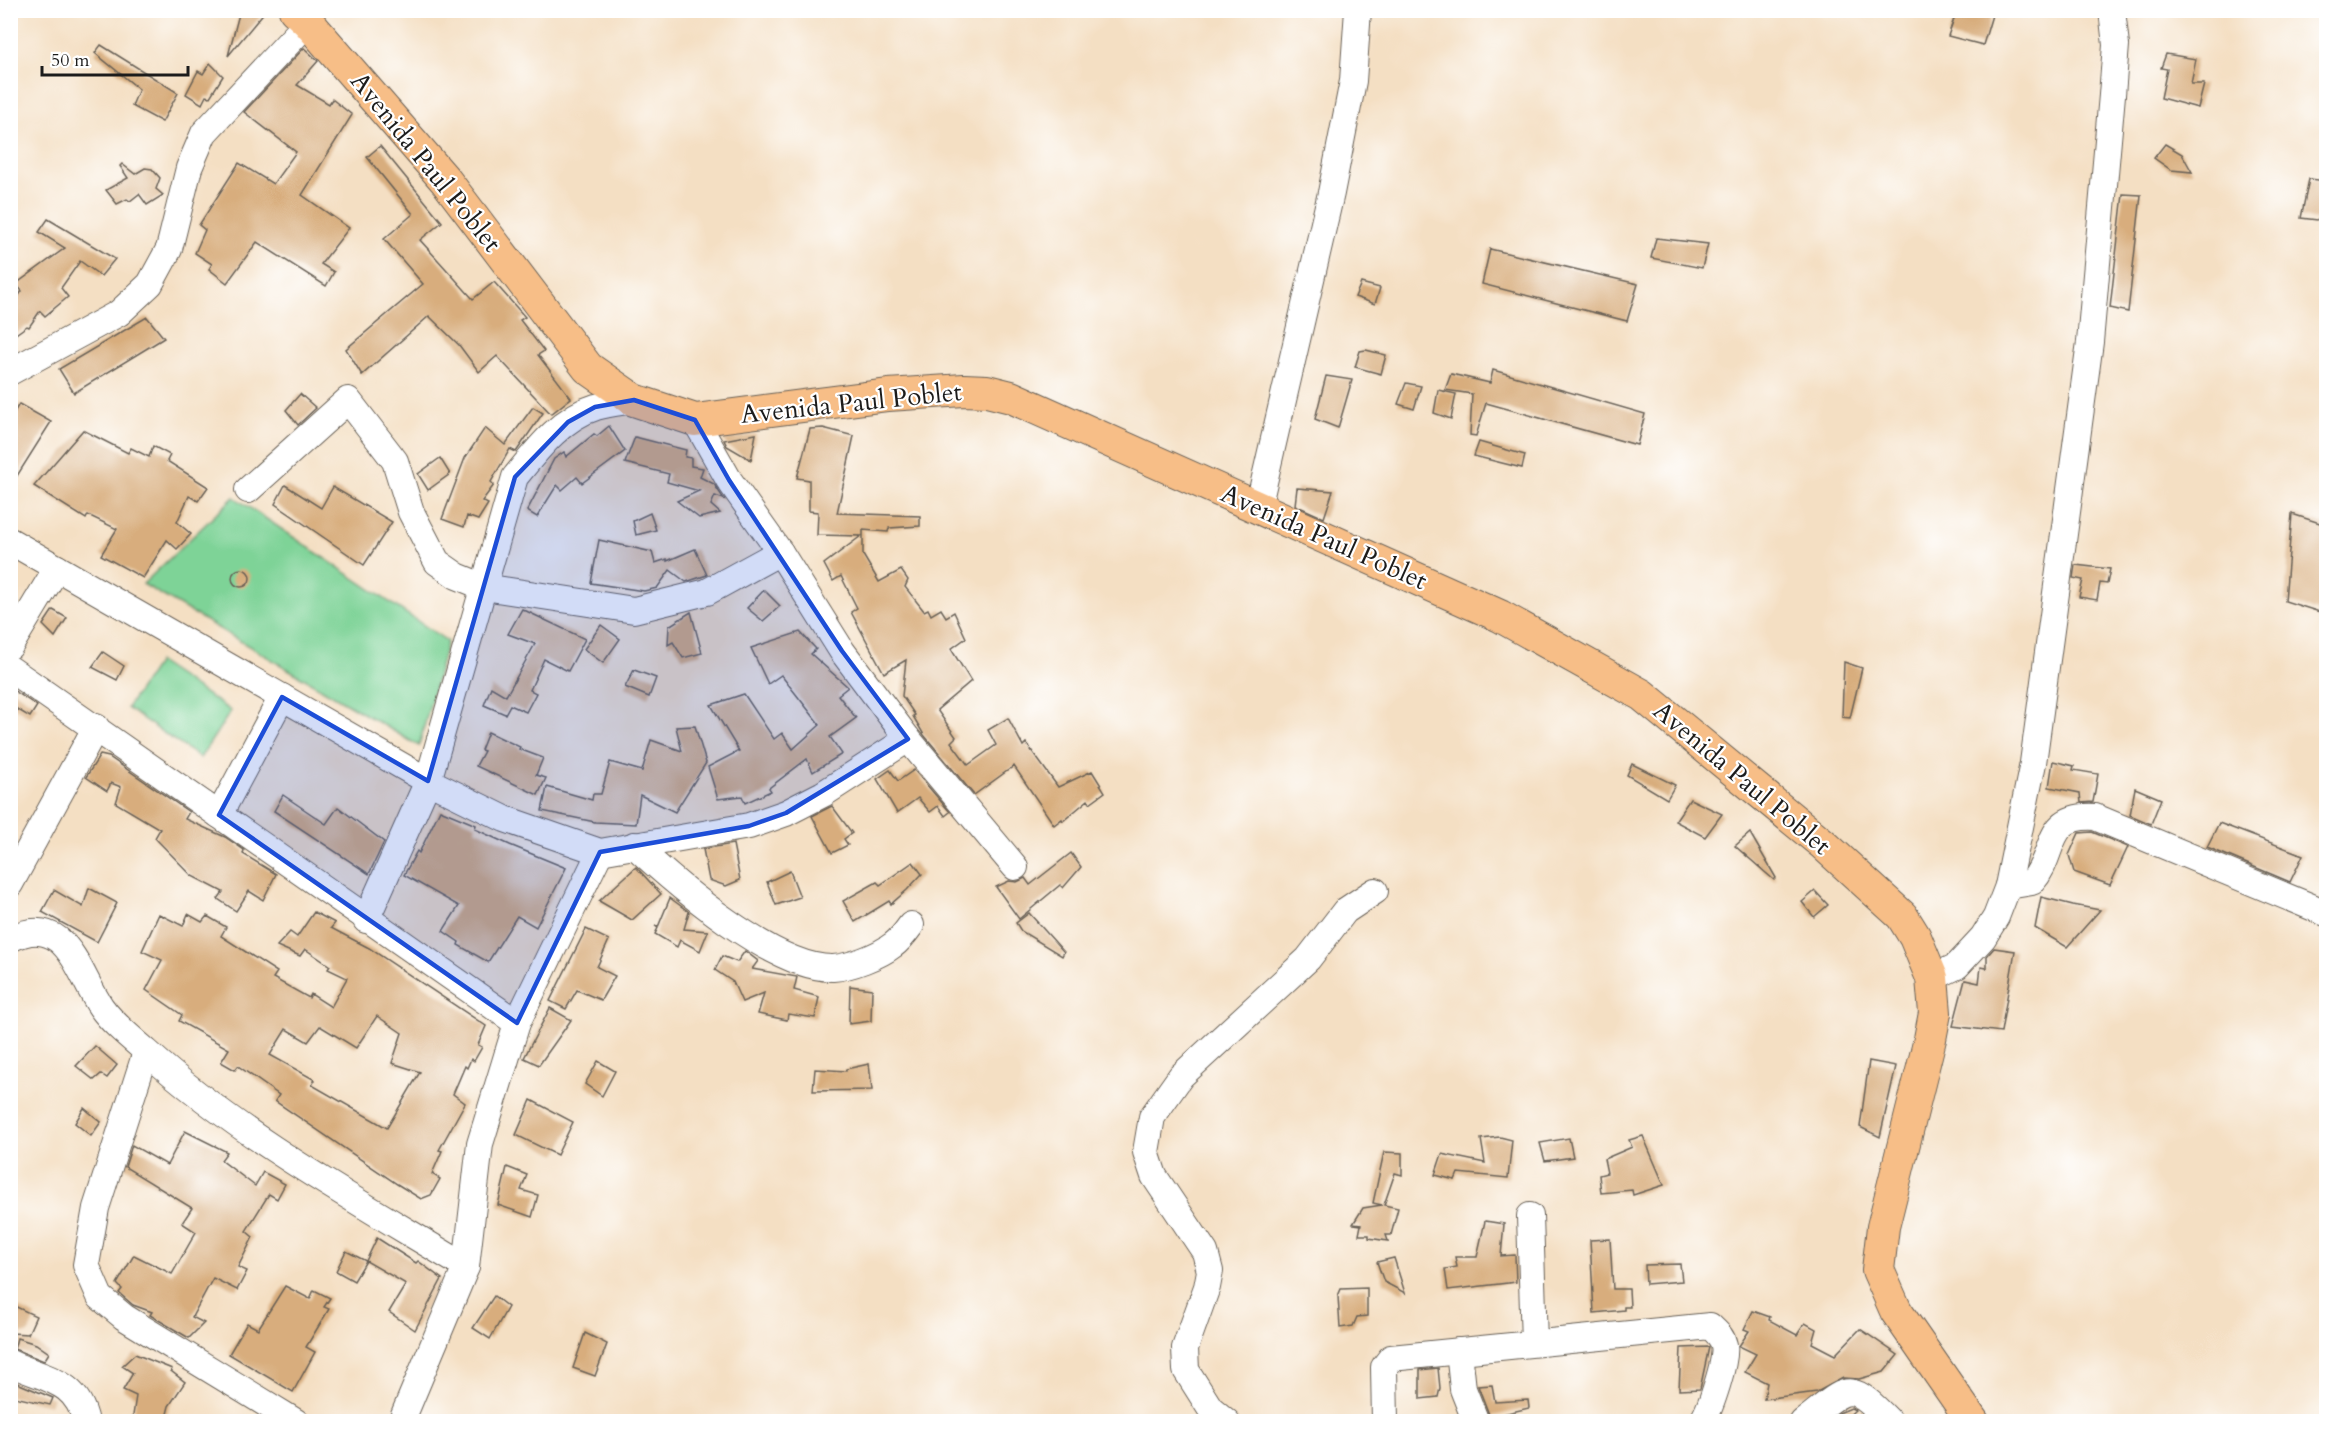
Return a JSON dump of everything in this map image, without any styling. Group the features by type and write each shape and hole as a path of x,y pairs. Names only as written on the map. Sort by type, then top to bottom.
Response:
{"main road":[{"name":"Avenida Paul Poblet","path":"302,16 446,181 588,368 634,400 694,420 888,395 963,390 987,391 1011,397 1500,616 1642,695 1823,844 1902,916 1915,937 1932,978 1933,1022 1883,1227 1878,1270 1896,1311 1973,1422"}],"street":[{"path":"1258,508 1331,193 1353,81 1358,10"},
{"path":"1932,978 1957,966 1983,938 1996,917 2008,886 2033,763 2090,342 2116,45 2112,10"},
{"path":"10,372 119,313 150,284 169,249 189,168 204,133 302,16"},
{"path":"248,490 348,400 395,461 411,512 437,562 457,576 483,587 634,610 707,592 780,552"},
{"path":"366,920 428,781 515,477 539,447 568,422 595,407 634,400"},
{"path":"694,420 729,480 780,552 842,651 908,739 1015,867"},
{"path":"10,541 428,781 505,819 600,852 634,844 749,826 786,813 823,794 908,739"},
{"path":"10,646 57,568"},
{"path":"10,669 96,727 366,920 517,1023"},
{"path":"219,815 282,697"},
{"path":"10,884 96,727"},
{"path":"2008,886 2032,882 2040,873 2052,839 2065,822 2073,818 2095,817 2326,913"},
{"path":"634,844 687,892 758,940 804,963 834,968 866,958 893,945 911,925"},
{"path":"402,1422 466,1268 480,1144 517,1023 600,852"},
{"path":"1227,1422 1210,1408 1186,1370 1185,1348 1207,1287 1210,1271 1205,1252 1154,1176 1146,1152 1152,1117 1180,1076 1308,959 1345,911 1375,891"},
{"path":"10,939 27,931 51,935 74,954 102,1008 146,1052 248,1133 466,1268"},
{"path":"146,1052 96,1208 86,1265 100,1297 124,1317 296,1422"},
{"path":"1530,1216 1534,1343"},
{"path":"1385,1422 1384,1366 1391,1358 1710,1326 1721,1336 1725,1347 1711,1407 1702,1422"},
{"path":"1458,1351 1463,1389 1476,1422"},
{"path":"10,1363 29,1372 56,1380 75,1395 86,1422"},
{"path":"1803,1422 1840,1394 1853,1391 1864,1395 1890,1422"}],"highlighted area":[{"path":"634,400 695,420 729,480 842,651 908,739 786,813 749,826 600,852 517,1023 219,815 282,697 428,781 515,477 568,422 595,407"}],"green space":[{"path":"234,497 447,641 419,746 143,584"},
{"path":"158,662 231,711 200,758 127,708"}],"building":[{"path":"240,10 266,10 228,56"},
{"path":"1957,10 1992,15 1983,45 1948,36"},
{"path":"101,45 178,93 162,122 132,106 139,89 95,53"},
{"path":"304,48 318,61 297,85 329,104 332,99 352,115 302,195 349,228 321,264 334,272 326,286 257,242 227,283 209,269 212,264 195,253 205,230 199,225 239,163 273,184 296,152 244,112"},
{"path":"2166,54 2196,59 2191,84 2204,84 2198,108 2161,98 2167,69 2161,68"},
{"path":"210,63 223,76 210,97 206,96 202,104 186,94 198,71 203,74"},
{"path":"2165,144 2182,154 2192,172 2171,170 2154,158"},
{"path":"380,146 442,222 420,240 473,299 494,282 525,317 520,320 544,351 538,355 571,398 551,414 497,356 479,372 459,345 429,316 362,375 346,349 423,284 384,239 413,214 367,157"},
{"path":"122,164 135,174 145,168 152,169 160,178 156,189 163,195 147,205 139,194 130,201 127,199 117,204 106,190 128,178 120,166"},
{"path":"2309,179 2326,181 2326,221 2301,218"},
{"path":"2123,194 2141,195 2128,312 2110,308"},
{"path":"48,219 115,259 101,276 80,261 61,288 68,297 45,316 40,311 29,327 27,326 10,338 10,308 22,291 16,284 65,248 39,232"},
{"path":"1656,238 1708,244 1702,268 1651,258"},
{"path":"1490,249 1638,284 1627,321 1482,284"},
{"path":"1361,283 1380,288 1375,304 1355,297"},
{"path":"147,317 164,338 74,393 59,369"},
{"path":"1366,350 1386,355 1381,374 1355,367 1360,351"},
{"path":"1493,370 1645,414 1637,445 1486,403 1476,436 1470,435 1472,394 1445,390 1451,374 1490,383"},
{"path":"1326,376 1352,380 1338,428 1315,419"},
{"path":"1406,383 1421,386 1414,409 1398,404"},
{"path":"1438,390 1456,394 1451,419 1434,413"},
{"path":"300,394 316,408 298,425 286,410"},
{"path":"19,404 51,422 10,487 10,419"},
{"path":"533,407 543,413 516,452 510,449 491,482 494,485 482,501 488,504 478,520 467,516 464,527 442,519 465,458 485,428 505,445"},
{"path":"609,426 625,451 582,483 577,477 562,490 557,485 537,517 527,511 554,459 564,452 566,457 594,434 597,436"},
{"path":"823,428 854,436 837,513 920,516 920,526 889,528 888,532 863,530 863,555 879,582 901,570 908,580 905,587 924,611 928,609 931,615 941,609 946,617 954,612 966,638 951,649 971,681 937,710 956,737 951,742 968,765 996,745 988,730 1008,718 1023,746 1026,743 1058,787 1092,771 1105,792 1090,803 1088,800 1063,821 1062,819 1054,825 1014,766 974,795 924,735 913,716 915,715 902,696 906,660 884,673 851,612 857,608 841,576 833,581 824,564 861,536 817,535 818,512 809,511 809,480 797,478 810,429"},
{"path":"83,430 128,453 131,448 149,457 153,446 170,455 167,461 208,487 198,501 189,496 177,522 191,534 177,549 167,540 143,578 101,555 117,529 88,515 86,519 34,486"},
{"path":"756,434 751,460 727,446 724,440"},
{"path":"635,437 686,450 685,457 691,458 691,466 703,468 700,477 714,484 724,499 715,496 711,505 720,513 699,518 677,501 699,491 667,482 669,474 625,463"},
{"path":"1479,442 1525,455 1522,468 1474,456"},
{"path":"440,458 450,474 428,490 418,474"},
{"path":"285,485 321,508 333,487 392,522 364,565 275,504"},
{"path":"1297,488 1333,491 1324,518 1295,505"},
{"path":"650,513 656,530 636,535 633,521"},
{"path":"2292,514 2326,525 2326,614 2285,601"},
{"path":"599,540 652,552 655,563 667,559 667,561 695,549 707,575 686,582 670,570 657,588 644,591 591,583"},
{"path":"2075,565 2110,569 2107,584 2100,583 2097,600 2079,597 2083,580 2073,578"},
{"path":"237,569 245,569 250,574 248,585 237,587 232,582 232,574"},
{"path":"764,590 780,606 763,621 747,608"},
{"path":"522,609 585,639 568,671 544,659 530,690 536,693 526,712 510,705 505,714 484,705 491,687 506,696 535,644 508,634"},
{"path":"53,610 67,618 55,637 43,625"},
{"path":"691,612 702,653 683,658 673,642 668,645 669,626"},
{"path":"601,625 620,639 603,663 584,649"},
{"path":"800,632 816,649 811,654 848,687 838,695 856,718 830,737 842,754 813,772 807,759 769,788 771,791 745,803 742,796 718,799 708,767 739,751 711,705 744,694 774,739 782,733 793,749 820,725 781,675 768,684 751,648"},
{"path":"103,652 124,666 117,680 92,667"},
{"path":"1844,662 1862,668 1850,718 1842,717"},
{"path":"634,670 656,678 649,697 625,687"},
{"path":"10,688 37,706 30,717 10,705"},
{"path":"695,726 706,763 675,812 640,795 636,824 595,822 542,811 547,787 592,800 593,794 601,794 610,762 642,771 651,740 682,751 676,727"},
{"path":"488,732 520,747 519,749 543,758 536,775 546,778 538,795 476,766 484,751 481,750"},
{"path":"100,755 109,757 189,812 185,819 225,837 244,850 243,854 276,874 263,900 249,891 236,911 218,899 223,892 192,876 155,838 160,829 116,803 121,787 111,783 107,791 86,777"},
{"path":"2053,761 2074,766 2073,770 2098,774 2093,802 2081,803 2080,793 2049,787"},
{"path":"1632,764 1675,785 1667,799 1627,775"},
{"path":"890,770 898,781 914,770 950,812 945,816 938,806 930,812 918,798 897,813 877,779"},
{"path":"2135,788 2161,799 2151,824 2130,815"},
{"path":"283,795 326,824 338,807 384,842 369,874 274,811"},
{"path":"1690,799 1722,814 1705,837 1675,821"},
{"path":"832,806 852,833 844,839 848,845 832,853 812,816"},
{"path":"440,810 476,825 475,829 566,868 536,927 517,916 488,962 458,945 459,942 443,931 459,906 404,875 417,851 419,853"},
{"path":"2219,823 2303,855 2290,882 2207,847"},
{"path":"2092,832 2128,847 2110,885 2074,872 2069,855 2079,833"},
{"path":"1750,833 1776,878 1774,880 1735,846"},
{"path":"733,844 740,880 726,886 709,880 703,849"},
{"path":"1071,853 1081,867 1063,888 1060,885 1019,919 996,887 1009,881 1017,882 1025,878 1030,885"},
{"path":"913,862 922,874 907,890 891,904 889,901 855,922 843,901 877,882 880,885"},
{"path":"636,867 661,894 632,920 599,901"},
{"path":"790,871 800,897 776,905 767,882"},
{"path":"89,888 117,903 97,942 42,912 54,890 83,907"},
{"path":"1815,891 1828,905 1814,917 1802,902"},
{"path":"2041,897 2100,910 2067,947 2035,928"},
{"path":"670,898 689,912 684,929 708,931 700,951 680,940 677,947 655,934 658,928 655,926 658,927"},
{"path":"314,912 335,923 331,928 369,948 486,1026 478,1045 482,1047 474,1061 471,1059 467,1068 465,1066 453,1094 465,1103 439,1150 442,1151 432,1174 440,1179 431,1195 421,1199 275,1101 279,1095 238,1066 235,1070 221,1062 229,1049 179,1021 182,1015 146,990 162,960 142,951 159,914 183,926 188,914 202,922 207,916 226,927 221,936 277,972 273,978 309,998 311,994 331,1007 347,978 328,969 330,966 305,949 300,956 277,946 290,932 297,937","holes":["377,1016 402,1033 392,1063 420,1072 387,1128 312,1085 315,1080 270,1055 286,1029 308,1042 320,1026 356,1048"]},
{"path":"1029,913 1064,952 1062,956 1021,931 1016,923"},
{"path":"586,929 609,940 597,967 615,976 601,1000 577,990 566,1009 550,1001"},
{"path":"1994,948 2015,951 2001,1032 1953,1026 1965,980 1979,983 1981,967 1987,968 1987,956"},
{"path":"745,951 758,961 752,969 797,977 794,990 819,997 815,1018 788,1014 787,1020 758,1014 764,993 742,1002 733,982 715,970 722,956 737,962"},
{"path":"850,986 872,989 871,1021 849,1024"},
{"path":"550,1008 571,1020 539,1065 524,1058"},
{"path":"95,1046 117,1065 107,1078 101,1074 94,1080 76,1066"},
{"path":"598,1061 615,1071 602,1096 585,1084"},
{"path":"1869,1061 1896,1066 1880,1137 1860,1127"},
{"path":"869,1064 872,1090 813,1091 815,1069 846,1071 846,1069"},
{"path":"531,1100 573,1122 557,1155 516,1135"},
{"path":"84,1108 101,1122 91,1136 75,1123"},
{"path":"185,1131 227,1152 221,1160 255,1186 263,1172 285,1184 277,1199 269,1194 246,1231 253,1237 238,1267 247,1271 237,1290 213,1278 192,1317 204,1323 189,1338 150,1315 152,1312 133,1305 119,1293 122,1289 117,1284 134,1255 172,1274 196,1232 182,1223 192,1208 125,1167 132,1145 167,1165"},
{"path":"1643,1136 1664,1185 1633,1195 1632,1190 1601,1193 1599,1175 1607,1173 1604,1159 1632,1147 1629,1140"},
{"path":"1500,1137 1512,1140 1508,1178 1458,1173 1455,1180 1435,1175 1442,1154 1485,1163 1481,1139"},
{"path":"1569,1138 1573,1157 1545,1161 1540,1143"},
{"path":"1384,1152 1402,1153 1402,1175 1395,1173 1384,1205 1398,1208 1391,1235 1386,1235 1388,1241 1369,1238 1369,1235 1359,1235 1361,1225 1353,1224 1363,1208 1382,1205 1373,1203"},
{"path":"507,1167 527,1175 521,1190 538,1195 532,1217 498,1205"},
{"path":"1485,1221 1504,1224 1501,1256 1515,1255 1516,1282 1448,1290 1445,1269 1457,1267 1455,1257 1477,1257"},
{"path":"377,1238 416,1263 418,1261 442,1279 415,1330 389,1312 406,1284 366,1261"},
{"path":"1610,1239 1613,1289 1629,1289 1630,1307 1624,1307 1624,1310 1594,1313 1590,1240"},
{"path":"346,1251 366,1261 354,1281 336,1271"},
{"path":"1394,1258 1405,1293 1384,1282 1377,1262"},
{"path":"1680,1264 1682,1281 1646,1284 1645,1265"},
{"path":"285,1286 310,1299 314,1290 330,1298 324,1307 329,1309 306,1347 315,1352 293,1392 229,1354 247,1323 258,1329"},
{"path":"1367,1288 1367,1316 1357,1317 1353,1326 1340,1328 1338,1296 1341,1289"},
{"path":"494,1296 508,1307 490,1339 473,1328"},
{"path":"10,1304 36,1316 28,1334 10,1333"},
{"path":"1753,1311 1770,1317 1769,1320 1797,1335 1805,1323 1816,1329 1812,1343 1835,1355 1860,1329 1898,1355 1884,1372 1859,1379 1843,1378 1817,1392 1764,1399 1767,1383 1745,1372 1756,1354 1739,1346 1749,1331 1744,1329"},
{"path":"585,1333 607,1344 595,1376 573,1368"},
{"path":"17,1338 36,1344 49,1353 44,1361 14,1349"},
{"path":"1709,1347 1700,1389 1679,1390 1681,1348"},
{"path":"135,1354 172,1369 171,1371 185,1382 169,1406 165,1422 132,1422 136,1396 123,1390 133,1373 122,1366"},
{"path":"1438,1368 1440,1388 1438,1397 1420,1399 1420,1370"},
{"path":"10,1380 53,1398 50,1405 10,1396"},
{"path":"1492,1385 1495,1402 1528,1400 1529,1408 1490,1417 1478,1386"},
{"path":"1851,1408 1855,1410 1842,1422 1830,1422 1839,1413"}]}
